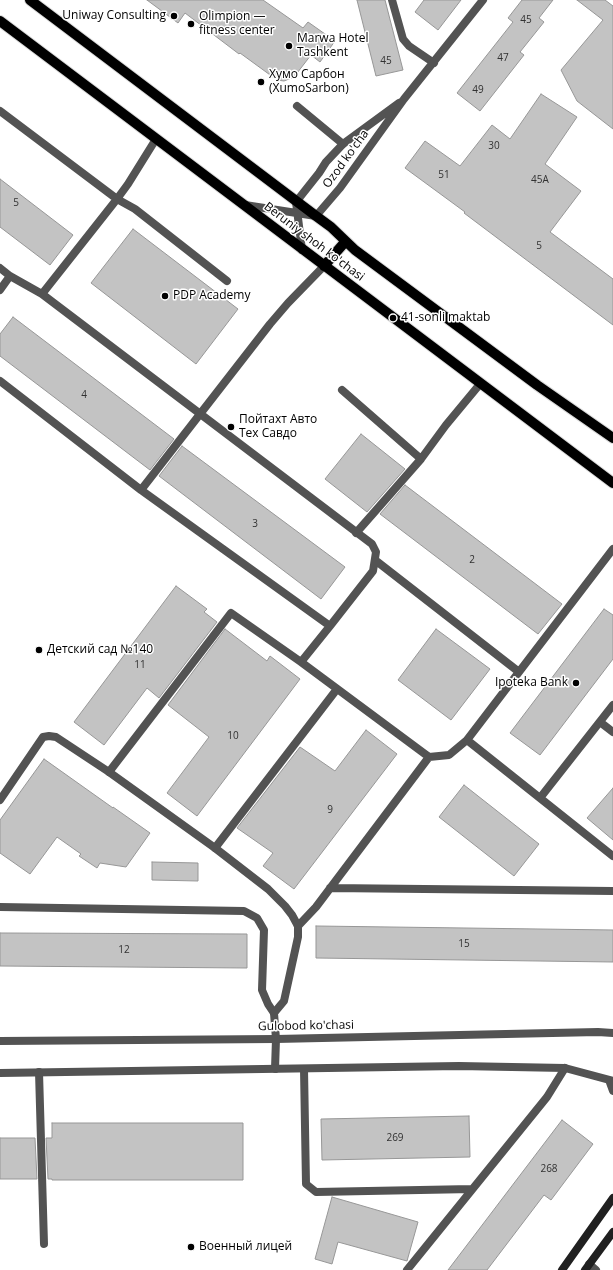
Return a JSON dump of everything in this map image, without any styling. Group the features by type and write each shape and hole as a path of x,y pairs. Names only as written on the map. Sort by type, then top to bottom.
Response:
{"main road":[{"name":"Beruniy shoh ko'chasi","path":"30,0 331,227 345,242 531,380 613,438"},
{"name":"Beruniy shoh ko'chasi","path":"0,21 613,483"},
{"path":"324,266 345,242"},
{"path":"562,1270 613,1198"},
{"path":"587,1267 613,1232"}],"street":[{"path":"392,0 403,39 409,46 434,63"},
{"name":"Ozod ko'cha","path":"316,216 340,188 404,99 483,0"},
{"name":"Ozod ko'cha","path":"296,202 326,162 343,144 404,99"},
{"path":"297,106 343,144"},
{"path":"0,111 117,199 135,209 227,281"},
{"path":"42,294 117,199 156,139"},
{"path":"296,202 302,250"},
{"path":"243,205 316,216"},
{"path":"141,490 270,324 324,266"},
{"path":"0,268 10,276 42,294 372,544 376,552 373,571 300,662"},
{"path":"0,290 10,276"},
{"path":"0,381 141,490 330,626"},
{"path":"356,533 421,459 446,425 480,384"},
{"path":"342,390 421,459"},
{"path":"109,772 231,613 430,757 449,755 468,740 613,548"},
{"path":"375,560 519,672"},
{"path":"215,848 337,689"},
{"path":"540,798 613,705"},
{"path":"600,722 613,732"},
{"path":"0,800 43,738 48,736 56,737 109,772 215,848 268,889 285,906 298,926 298,937 284,1001 274,1013"},
{"path":"468,740 613,856"},
{"path":"298,926 316,907 430,757"},
{"path":"330,888 613,891"},
{"path":"0,907 244,912 257,918 264,930 262,990 274,1013 276,1039 275,1069"},
{"name":"Gulobod ko'chasi","path":"0,1042 276,1039 598,1032 613,1033"},
{"path":"0,1073 459,1066 565,1068 611,1081 613,1091"},
{"path":"407,1270 547,1097 565,1068"},
{"path":"304,1069 306,1184 316,1192 472,1189"},
{"path":"40,1072 44,1244"},
{"path":"587,1267 596,1270"}],"building":[{"path":"147,0 263,0 303,28 308,22 335,41 320,62 311,55 294,77 284,81 277,80 240,53 239,54 185,13 178,23"},
{"path":"357,0 385,0 403,70 376,76"},
{"path":"424,0 461,0 438,30 415,12"},
{"path":"522,0 553,0 539,18 544,22 520,52 524,55 480,111 457,93 513,22 508,18"},
{"path":"577,0 605,0 613,6 613,129 577,101 561,70 603,20"},
{"path":"541,94 577,117 545,164 581,191 550,232 613,279 613,325 405,168 425,141 460,166 492,125 510,139"},
{"path":"0,179 73,235 50,265 0,227"},
{"name":"PDP Academy","path":"133,229 238,309 196,364 91,283"},
{"path":"13,317 174,439 150,470 0,356 0,334"},
{"path":"361,434 405,469 367,512 325,479"},
{"path":"182,446 345,567 321,599 159,476"},
{"path":"405,485 562,604 538,634 380,514"},
{"path":"176,586 207,609 204,612 217,622 159,698 147,688 104,745 74,722"},
{"path":"604,609 613,615 613,659 540,755 510,733"},
{"path":"225,629 267,661 270,656 300,679 197,816 167,793 209,737 168,705"},
{"path":"436,629 490,669 451,720 398,680"},
{"path":"366,730 397,754 294,889 263,866 273,853 237,828 300,747 335,771"},
{"path":"44,759 150,833 126,867 100,863 97,868 79,856 81,854 57,837 30,874 0,853 0,820"},
{"path":"464,785 539,844 514,876 439,817"},
{"path":"613,788 613,840 587,818"},
{"path":"152,862 198,863 198,881 152,880"},
{"path":"316,926 613,930 613,962 316,958"},
{"path":"0,933 247,934 247,968 0,966"},
{"path":"469,1116 470,1157 322,1160 321,1119"},
{"path":"562,1120 593,1144 551,1200 544,1195 487,1270 448,1270"},
{"path":"52,1123 243,1123 243,1180 48,1179 46,1138 52,1138"},
{"path":"0,1138 35,1138 37,1179 0,1179"},
{"path":"332,1197 418,1222 407,1261 338,1242 332,1264 315,1259"}],"place":[{"name":"Uniway Consulting","path":"174,16"},
{"name":"Olimpion — fitness center","path":"191,24"},
{"name":"Marwa Hotel Tashkent","path":"289,46"},
{"name":"Хумо Сарбон (XumoSarbon)","path":"261,82"},
{"name":"PDP Academy","path":"165,296"},
{"name":"41-sonli maktab","path":"393,318"},
{"name":"Пойтахт Авто Тех Савдо","path":"231,427"},
{"name":"Детский сад №140","path":"39,650"},
{"name":"Ipoteka Bank","path":"576,683"},
{"name":"Военный лицей","path":"191,1247"}]}
